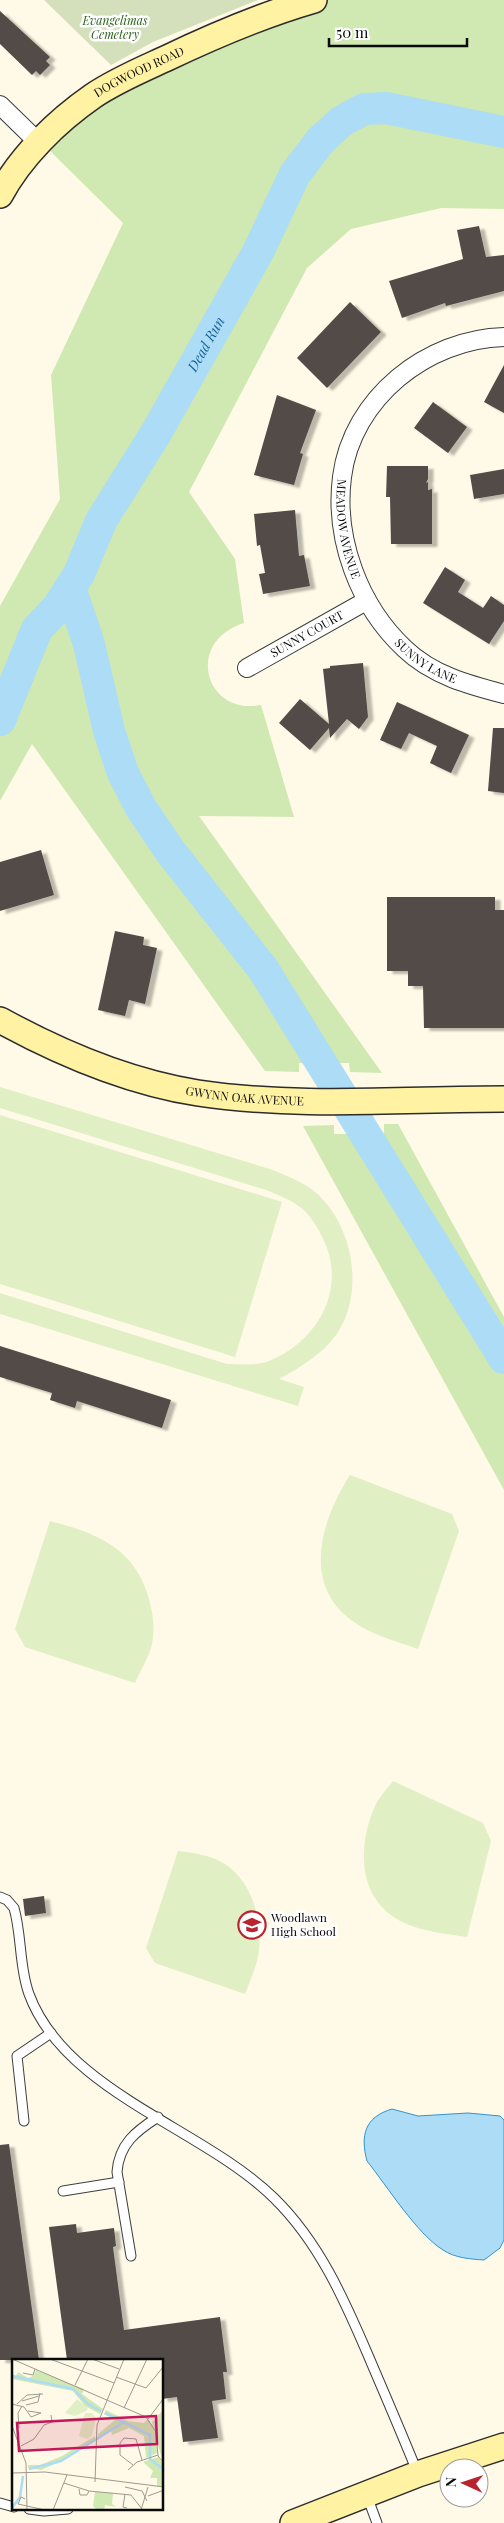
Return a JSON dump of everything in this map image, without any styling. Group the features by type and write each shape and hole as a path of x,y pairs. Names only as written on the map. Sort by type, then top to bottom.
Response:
{"street":[{"name":"DOGWOOD ROAD","path":"0,195 9,179 39,143 93,96 129,76 264,16 314,0"},
{"path":"0,105 39,143"},
{"name":"MEADOW AVENUE","path":"366,601 345,542 342,518 342,476 350,446 364,418 382,392 404,371 436,353 463,344 504,337"},
{"name":"SUNNY COURT","path":"247,668 366,601"},
{"name":"SUNNY LANE","path":"366,601 386,630 406,650 431,667 461,683 504,694"},
{"name":"GWYNN OAK AVENUE","path":"0,1020 34,1039 106,1070 154,1084 197,1093 247,1098 317,1100 504,1099"},
{"path":"293,2523 418,2474 504,2446"}],"lane":[{"path":"0,1897 7,1900 14,1908 28,1993 42,2023 59,2044 108,2086 241,2169 275,2198 308,2237 339,2290 418,2474"},
{"path":"24,2121 16,2056 50,2033"},
{"path":"132,2256 117,2172 121,2151 138,2129 158,2117"},
{"path":"63,2192 119,2182"},
{"path":"366,2493 376,2523"},
{"path":"36,2510 56,2510"}],"green space":[{"name":"Evangelimas Cemetery","path":"44,0 258,0 153,42 111,65"},
{"path":"305,0 504,0 504,209 441,208 351,229 307,268 189,492 235,559 244,623 225,632 213,645 208,660 209,675 215,689 226,699 242,705 261,705 294,817 199,816 382,1073 350,1072 349,1063 299,1063 299,1072 265,1071 32,744 0,801 0,606 60,499 51,375 123,223 42,143 119,81"},
{"path":"0,1087 273,1170 295,1179 314,1191 338,1221 351,1259 353,1279 351,1299 345,1318 336,1335 324,1349 310,1360 279,1379 304,1387 298,1406 0,1314 0,1293 227,1364 264,1363 285,1353 312,1330 328,1300 331,1266 327,1248 316,1226 300,1207 284,1197 0,1108"},
{"path":"0,1115 282,1202 235,1357 0,1284"},
{"path":"384,1124 398,1124 504,1317 504,1490 303,1126 334,1125 334,1134 384,1134"},
{"path":"350,1475 452,1514 459,1531 418,1649 367,1630 351,1620 335,1605 326,1588 321,1569 321,1550 325,1530 331,1511"},
{"path":"50,1521 83,1531 112,1545 124,1555 143,1581 152,1610 153,1632 151,1649 135,1683 25,1647 15,1629"},
{"path":"393,1781 483,1823 491,1841 467,1937 429,1931 407,1924 391,1915 379,1903 370,1889 364,1857 365,1840 375,1806"},
{"path":"178,1851 208,1856 225,1864 244,1883 250,1895 255,1908 260,1935 256,1965 245,1994 155,1963 146,1948"}],"water":[{"path":"392,2109 418,2116 468,2113 500,2116 504,2120 504,2240 500,2248 484,2260 452,2255 433,2243 403,2209 367,2161 364,2143 367,2128 376,2117"}],"building":[{"path":"0,11 50,57 46,61 50,65 40,75 36,71 32,75 0,44"},
{"path":"479,226 486,257 504,255 504,291 446,306 445,303 402,318 389,281 463,259 457,230"},
{"path":"350,302 381,332 327,388 297,358"},
{"path":"504,365 504,413 484,402"},
{"path":"277,395 316,410 300,453 303,454 294,485 254,475"},
{"path":"433,402 467,427 448,453 414,428"},
{"path":"387,466 428,466 428,479 426,483 428,482 428,490 432,489 432,544 391,544 390,497 386,497"},
{"path":"504,469 504,494 474,499 470,475"},
{"path":"295,510 299,556 304,555 310,586 263,594 259,574 265,573 260,545 257,546 254,514"},
{"path":"445,567 465,580 458,592 483,608 491,596 504,605 504,621 489,644 423,603"},
{"path":"363,663 368,717 359,729 347,719 330,738 329,728 310,750 279,723 300,699 329,724 323,669 330,668 330,666"},
{"path":"397,702 469,735 451,773 430,763 437,746 409,733 401,749 380,740"},
{"path":"493,728 504,728 504,793 488,791"},
{"path":"41,850 54,895 0,911 0,862"},
{"path":"387,897 495,897 495,910 504,910 504,1028 424,1028 423,986 408,986 408,971 387,971"},
{"path":"115,931 144,937 143,945 157,948 145,1004 129,1000 125,1016 98,1010"},
{"path":"0,1346 171,1400 162,1428 77,1401 75,1408 50,1400 52,1393 0,1377"},
{"path":"44,1896 46,1913 25,1916 23,1899"},
{"path":"9,2144 39,2359 0,2360 0,2145"},
{"path":"76,2224 77,2233 114,2228 116,2246 113,2247 124,2330 220,2317 227,2372 223,2372 226,2399 212,2401 218,2438 183,2442 177,2397 164,2399 164,2359 67,2359 49,2227"}],"waterway":[{"name":"Dead Run","path":"0,720 37,629 58,607 79,574 101,521 156,433 258,252 295,174 321,140 342,121 364,109 386,108 504,132"},
{"path":"70,588 89,644 109,731 123,773 141,808 170,851 263,969 504,1358"}],"place":[{"name":"Woodlawn High School","path":"252,1925"}]}
